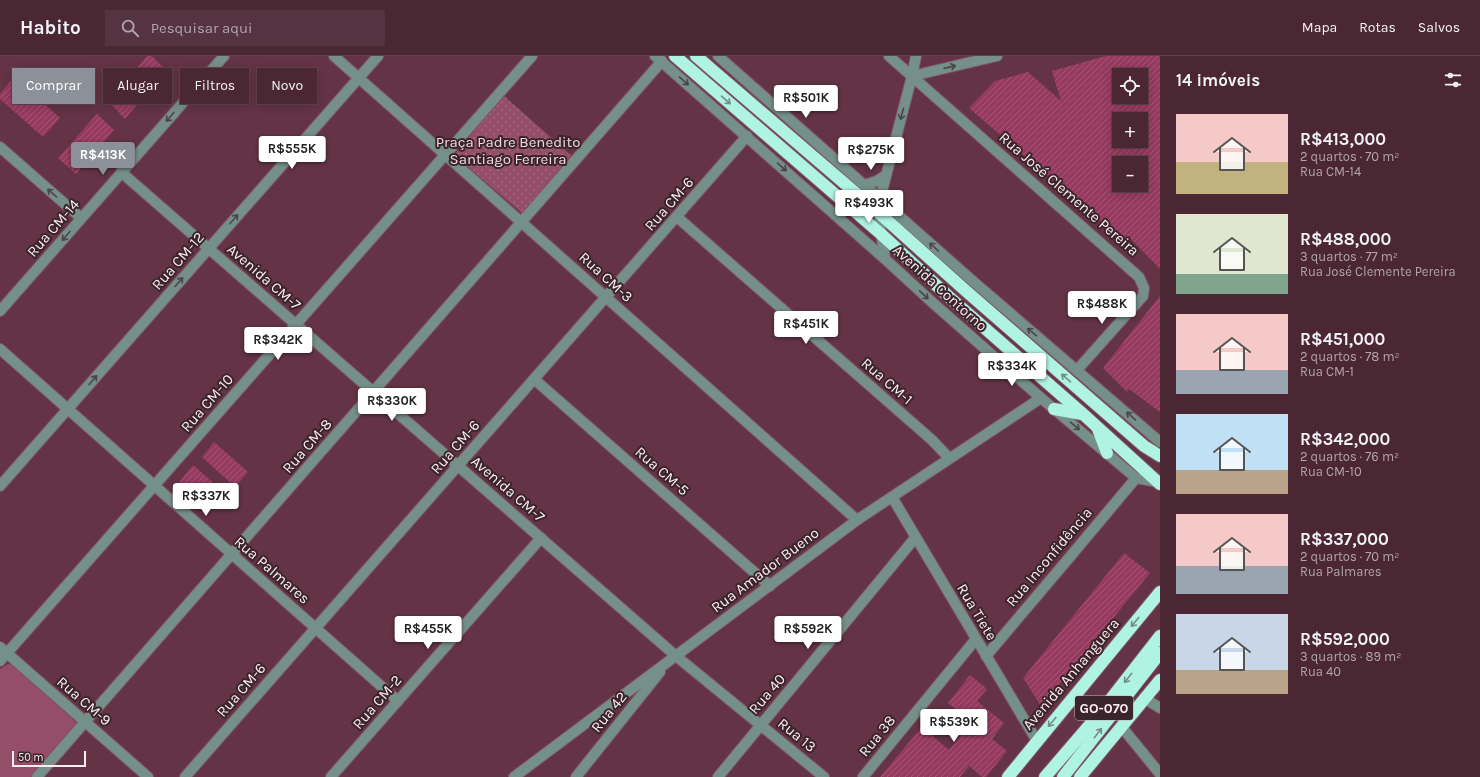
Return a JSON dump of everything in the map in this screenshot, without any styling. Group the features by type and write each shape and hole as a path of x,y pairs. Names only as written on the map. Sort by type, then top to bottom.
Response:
{"highway":[{"path":"675,56 881,234 948,296 1083,414 1159,483"},
{"path":"696,56 879,212 972,297 1132,436 1160,456"},
{"path":"1054,409 1083,414"},
{"path":"1096,426 1107,453"},
{"name":"Avenida Anhanguera","path":"1008,777 1160,592"},
{"name":"GO-070","path":"1045,777 1100,714 1160,636"},
{"name":"GO-070","path":"1063,777 1160,653"},
{"path":"1080,777 1160,680"}],"street":[{"name":"Rua CM-14","path":"0,311 224,56"},
{"name":"Rua CM-3","path":"334,56 857,520"},
{"name":"Rua CM-12","path":"0,486 378,56"},
{"name":"Rua CM-10","path":"0,661 4,650 154,486 532,56"},
{"name":"Avenida Contorno","path":"718,56 975,283 1160,442"},
{"name":"Rua José Clemente Pereira","path":"889,56 1140,277 1144,288 1143,296 1077,370"},
{"path":"885,259 879,212 880,199 916,56"},
{"path":"912,76 997,56"},
{"name":"Avenida Contorno","path":"658,59 747,136 1041,398 1136,478"},
{"name":"Rua CM-8","path":"37,777 521,222 658,59"},
{"name":"Rua CM-6","path":"185,777 747,136"},
{"path":"0,147 81,218"},
{"name":"Avenida CM-7","path":"121,172 676,656"},
{"path":"864,185 877,181 886,175"},
{"name":"Rua CM-1","path":"677,217 932,440 949,458"},
{"name":"Rua Palmares","path":"0,350 398,701"},
{"name":"Rua CM-5","path":"534,379 770,586"},
{"name":"Rua Amador Bueno","path":"514,777 857,520 1041,398"},
{"path":"1136,478 1159,483"},
{"name":"Rua Inconfidência","path":"986,656 1136,478"},
{"name":"Rua Tiete","path":"892,497 1037,741"},
{"name":"Rua CM-2","path":"331,777 541,538"},
{"name":"Rua 40","path":"718,777 915,538"},
{"name":"Rua 38","path":"863,777 976,639"},
{"name":"Rua CM-9","path":"4,650 148,777"},
{"name":"Rua 13","path":"676,656 824,777"},
{"name":"Rua 42","path":"576,777 657,676 664,665"},
{"path":"1144,698 1160,708"},
{"path":"1121,726 1160,774"}],"green space":[{"name":"Praça Padre Benedito Santiago Ferreira","path":"503,95 573,157 522,213 454,155"},
{"path":"8,664 13,665 76,722 76,725 31,777 0,777 0,669"}],"building":[{"path":"147,56 152,56 164,68 137,68"},
{"path":"1106,56 1160,56 1160,269 1129,237 1123,241 969,108 995,81 1028,72 1061,101 1052,71"},
{"path":"12,79 12,104 44,104 60,118 43,137 0,99 0,94"},
{"path":"111,104 138,104 125,119"},
{"path":"97,114 114,130 76,174 58,158"},
{"path":"1160,296 1160,412 1129,389 1127,392 1103,368"},
{"path":"214,442 248,472 235,487 202,457"},
{"path":"193,465 225,493 211,509 179,482"},
{"path":"1124,553 1150,573 1041,706 1023,678"},
{"path":"970,675 987,689 977,701 1004,723 992,739 1007,751 986,777 982,777 969,766 960,777 880,777 922,727 949,750 972,722 948,703"}]}
